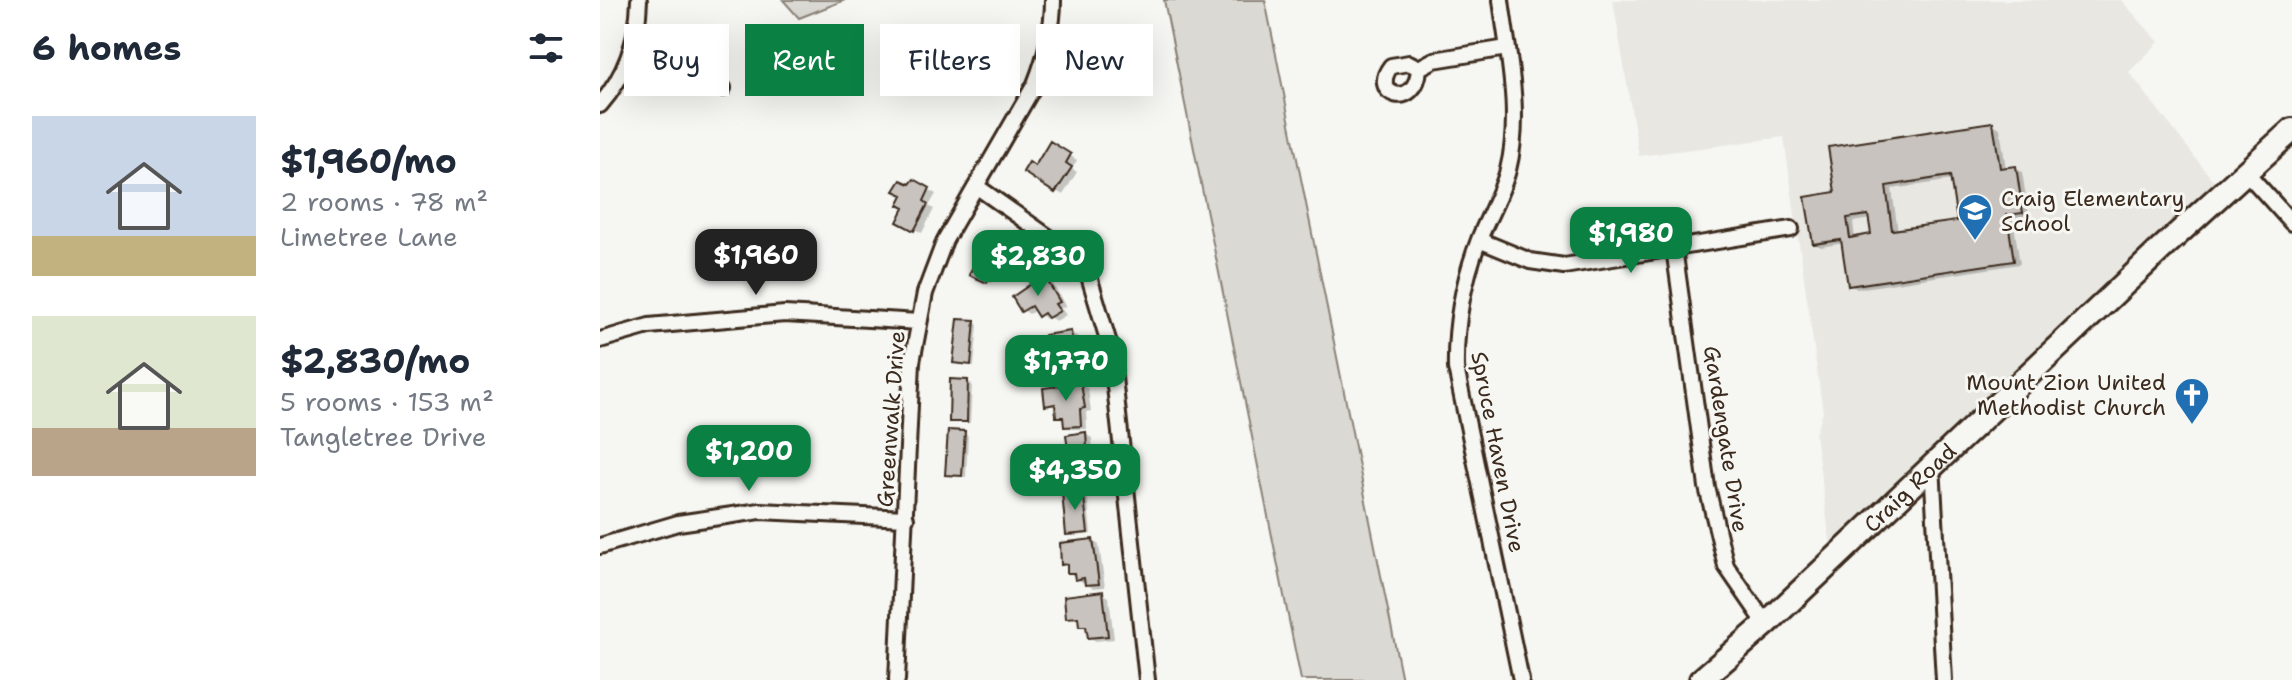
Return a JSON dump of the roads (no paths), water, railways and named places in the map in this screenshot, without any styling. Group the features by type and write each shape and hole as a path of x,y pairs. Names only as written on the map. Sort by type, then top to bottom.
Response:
{"main road":[{"name":"Craig Road","path":"1701,680 1766,624 2292,130"}],"street":[{"path":"636,24 639,0"},
{"name":"Greenwalk Drive","path":"897,680 912,362 925,293 945,240 1035,84 1046,58 1053,0"},
{"name":"Spruce Haven Drive","path":"1501,0 1513,90 1514,134 1508,171 1479,240 1465,285 1455,330 1456,368 1521,680"},
{"path":"1419,68 1434,60 1507,48"},
{"path":"600,105 613,90 624,67"},
{"path":"2246,172 2292,223"},
{"path":"976,186 1085,263 1111,350 1147,680"},
{"path":"1479,240 1530,261 1564,266 1791,229"},
{"name":"Gardengate Drive","path":"1674,248 1707,487 1726,566 1766,624"},
{"path":"600,340 649,326 785,314 919,322"},
{"path":"1932,465 1944,680"},
{"path":"600,546 678,523 760,511 906,518"}],"place":[{"name":"Craig Elementary School","path":"1975,242"},
{"name":"Mount Zion United Methodist Church","path":"2192,426"}]}
